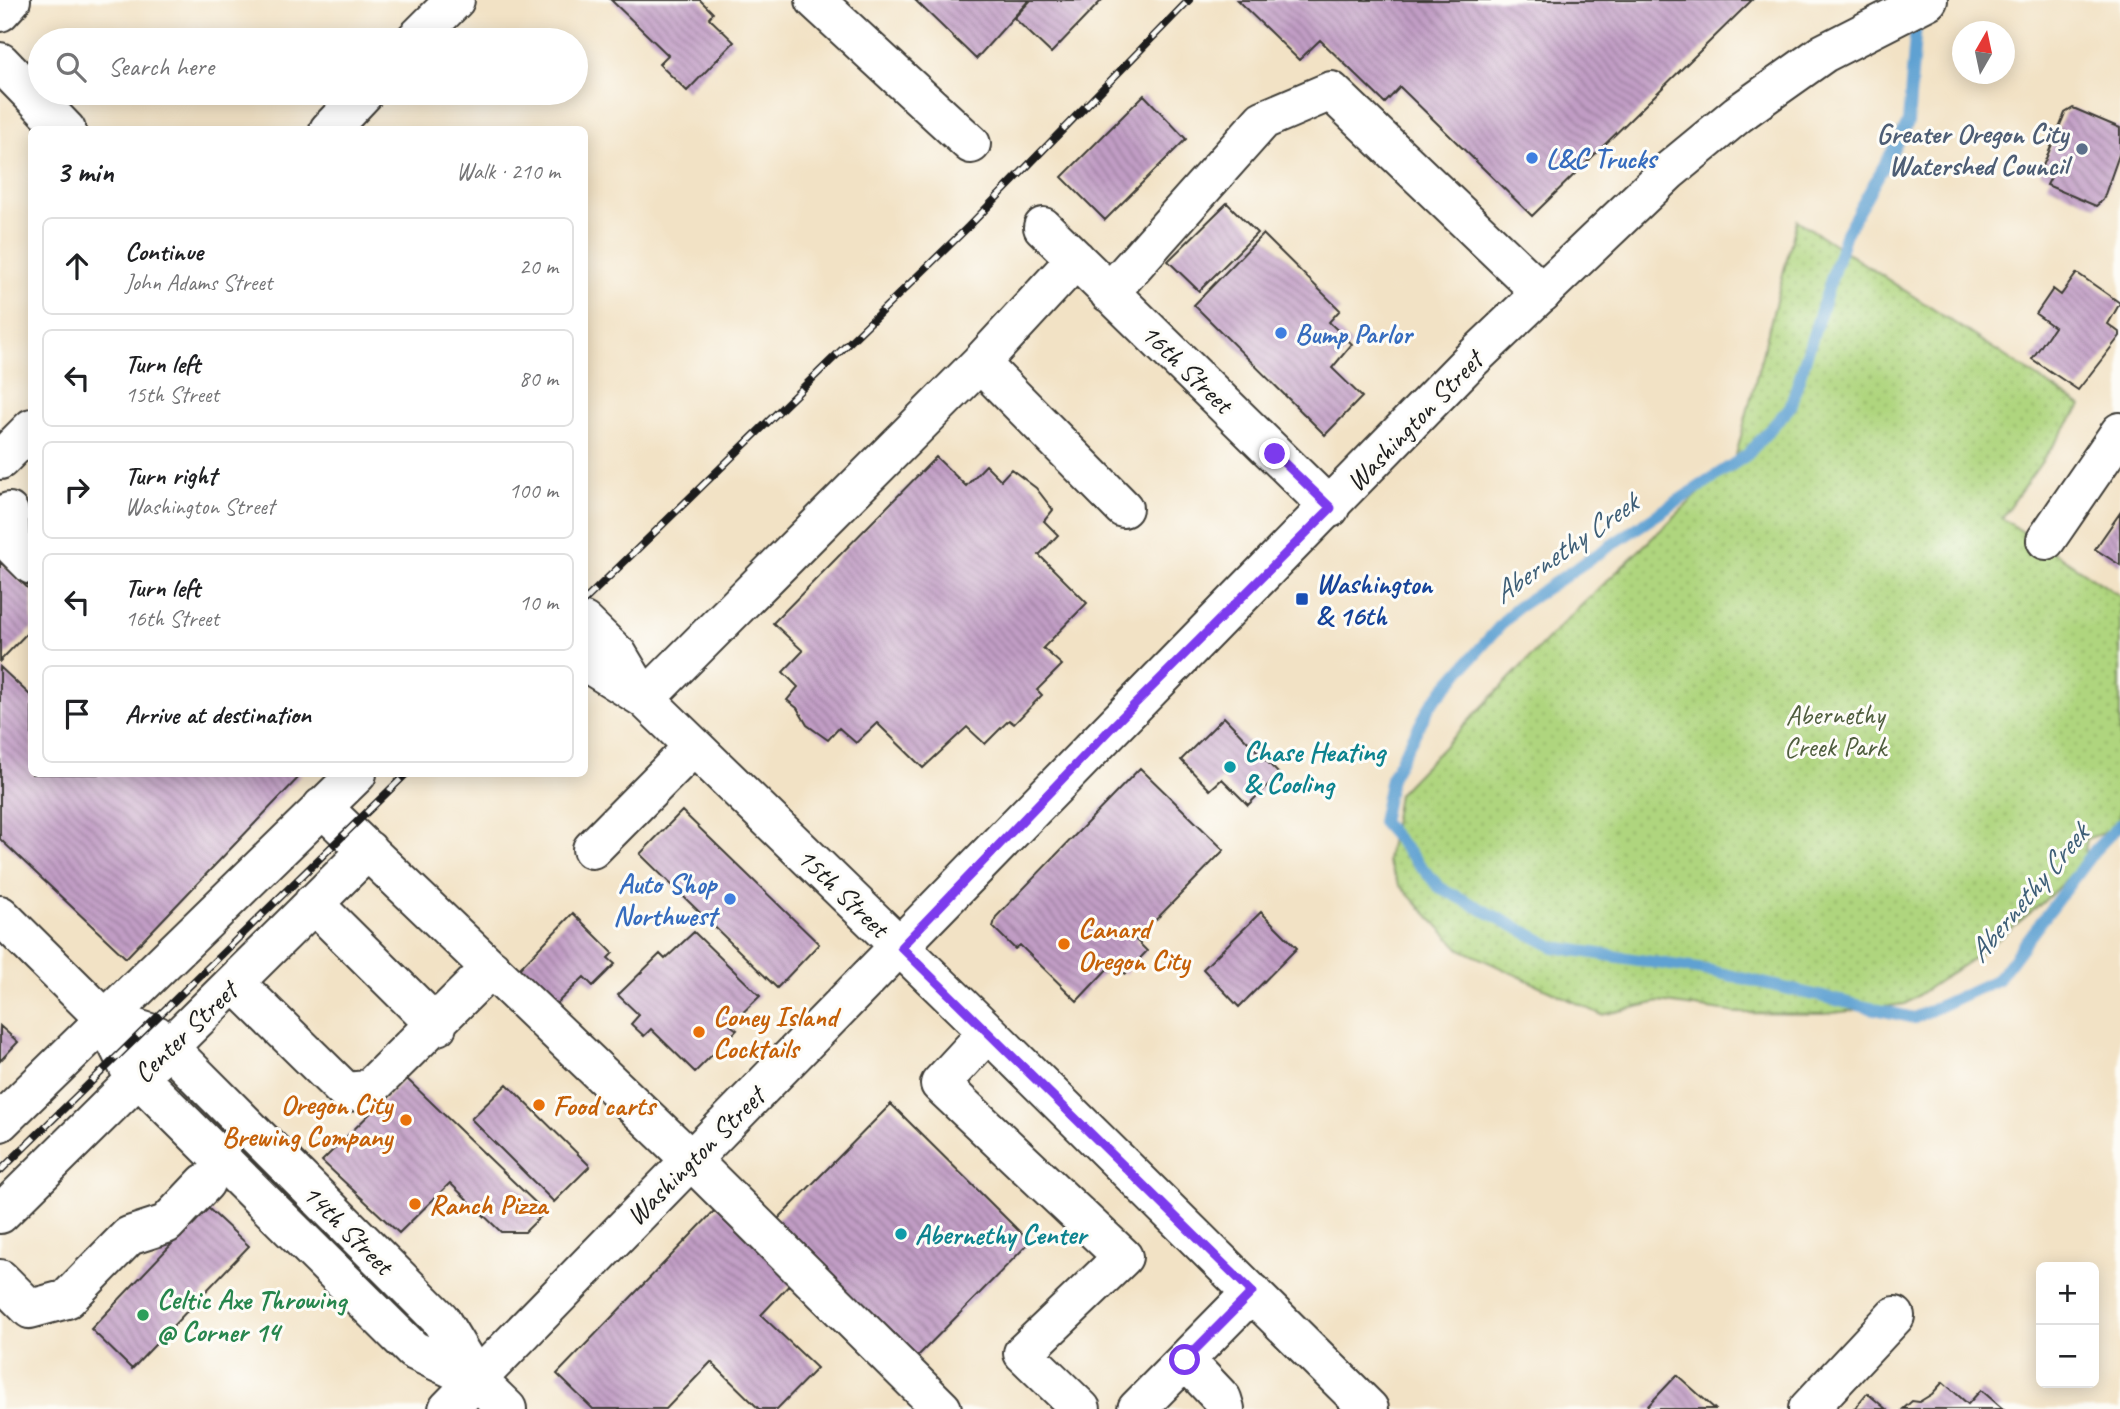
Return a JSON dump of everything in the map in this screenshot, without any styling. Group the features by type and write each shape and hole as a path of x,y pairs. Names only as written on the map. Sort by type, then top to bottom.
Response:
{"main road":[{"path":"0,12 10,0"},
{"path":"427,28 455,0"},
{"path":"815,0 971,144"},
{"name":"Washington Street","path":"448,1409 901,947 1113,726 1331,508 1471,360 1699,145 1824,53 1928,0"},
{"path":"0,62 28,91"},
{"path":"1110,293 1263,120 1331,90 1542,293"},
{"path":"42,105 62,126"},
{"path":"333,126 353,105"},
{"name":"16th Street","path":"1043,227 1331,508"},
{"path":"645,699 980,363 1076,259"},
{"path":"980,363 1123,509"},
{"path":"0,460 28,432"},
{"path":"2046,540 2120,432"},
{"path":"13,510 10,543 28,561"},
{"name":"15th Street","path":"588,626 618,655 645,699"},
{"name":"15th Street","path":"588,663 645,699 988,1032 1369,1409"},
{"path":"592,849 693,747"},
{"path":"0,1122 354,777"},
{"path":"322,807 691,1160 942,1409"},
{"name":"Center Street","path":"0,1214 368,850"},
{"path":"313,903 437,1026"},
{"name":"14th Street","path":"0,915 105,1019 129,1068 414,1350 477,1380"},
{"path":"235,983 346,1092 368,1090 437,1026 491,968"},
{"name":"14th Street","path":"105,1019 156,1035 440,1319 477,1380 507,1409"},
{"path":"988,1032 940,1084 1123,1257 1023,1353 1081,1409"},
{"path":"0,1279 30,1309 67,1299 129,1236 166,1224 205,1183"},
{"path":"1137,1409 1252,1292"},
{"path":"1808,1409 1895,1316"},
{"path":"1185,1360 1222,1399 1225,1409"}],"green space":[{"name":"Abernethy Creek Park","path":"1797,220 2081,406 2002,518 2120,596 2120,823 2115,829 2086,839 2085,861 2042,903 1985,950 1905,1004 1825,1014 1737,1013 1659,1002 1602,1015 1460,949 1399,885 1387,861 1398,794 1565,621 1735,459"}],"building":[{"path":"611,0 700,0 713,13 709,18 734,42 687,91 659,64 668,55"},
{"path":"915,0 1029,0 976,59"},
{"path":"1031,0 1102,0 1051,53 1014,18"},
{"name":"L&C Trucks","path":"1237,0 1752,0 1532,216 1400,87 1385,103 1320,40 1299,60"},
{"path":"1144,95 1186,139 1105,220 1062,177"},
{"path":"2073,108 2120,128 2120,152 2103,200 2096,206 2047,185 2051,177 2040,173 2065,113"},
{"path":"1227,203 1257,233 1199,291 1168,261"},
{"name":"Bump Parlor","path":"1263,234 1340,310 1329,322 1352,344 1332,368 1362,397 1325,435 1194,305"},
{"path":"2077,273 2120,303 2108,324 2120,333 2120,336 2078,390 2032,359 2054,327 2036,314 2053,289 2061,295"},
{"path":"936,457 966,486 986,465 1001,480 1011,469 1036,488 1053,510 1044,521 1058,535 1039,555 1087,603 1043,648 1062,665 1037,690 1042,695 1014,724 1009,720 985,744 967,727 923,768 877,723 856,743 839,728 828,740 807,725 797,708 787,700 798,687 783,672 803,651 773,623"},
{"path":"2120,513 2120,565 2095,549"},
{"path":"0,562 28,588 28,632 0,661"},
{"path":"0,667 28,693 28,777 299,777 126,958 0,839"},
{"name":"Chase Heating & Cooling","path":"1224,717 1279,774 1248,805 1222,779 1210,790 1181,760"},
{"path":"1140,768 1224,850 1136,940 1147,951 1125,974 1113,963 1077,1001 1020,945 1015,949 993,927 996,917"},
{"name":"Auto Shop Northwest","path":"682,811 819,944 777,988 640,854"},
{"path":"1261,912 1297,948 1239,1007 1203,969"},
{"path":"573,913 613,953 608,958 615,964 593,986 584,977 553,1007 517,971"},
{"path":"694,932 760,996 730,1025 737,1030 695,1072 651,1029 644,1036 631,1024 639,1015 618,995 660,954 665,959"},
{"path":"0,1026 18,1042 0,1061"},
{"name":"Oregon City Brewing Company","path":"406,1078 542,1209 542,1215 525,1232 501,1232 450,1183 399,1233 322,1161"},
{"path":"507,1084 590,1166 554,1202 471,1119"},
{"name":"Abernethy Center","path":"891,1104 1030,1242 911,1363 771,1226"},
{"path":"719,1206 795,1279 761,1315 817,1368 777,1409 759,1409 711,1362 666,1409 593,1409 557,1374"},
{"path":"207,1207 249,1246 132,1369 91,1329"},
{"path":"1677,1375 1715,1409 1645,1409"},
{"path":"1943,1382 1968,1404 1981,1390 2003,1409 1903,1409 1912,1401 1919,1402 1932,1394"},
{"path":"1867,1393 1886,1409 1854,1409"}],"waterway":[{"name":"Abernethy Creek","path":"1917,12 1908,123 1846,233 1790,407 1747,455 1515,609 1431,704 1391,778 1382,822 1439,887 1554,947 1711,971 1914,1018 1998,979 2095,850 2120,824"}],"railway":[{"path":"588,597 968,227 1189,0"},
{"path":"0,1171 403,777"}],"place":[{"name":"Greater Oregon City Watershed Council","path":"2082,149"},
{"name":"L&C Trucks","path":"1532,158"},
{"name":"Bump Parlor","path":"1281,333"},
{"name":"Washington & 16th","path":"1302,599"},
{"name":"Chase Heating & Cooling","path":"1230,767"},
{"name":"Auto Shop Northwest","path":"730,899"},
{"name":"Canard Oregon City","path":"1064,944"},
{"name":"Coney Island Cocktails","path":"699,1032"},
{"name":"Food carts","path":"539,1105"},
{"name":"Oregon City Brewing Company","path":"406,1120"},
{"name":"Ranch Pizza","path":"415,1204"},
{"name":"Abernethy Center","path":"901,1234"},
{"name":"Celtic Axe Throwing @ Corner 14","path":"143,1315"}],"route":[{"path":"1185,1360 1252,1292 901,947 1113,726 1331,508 1275,454"}]}
